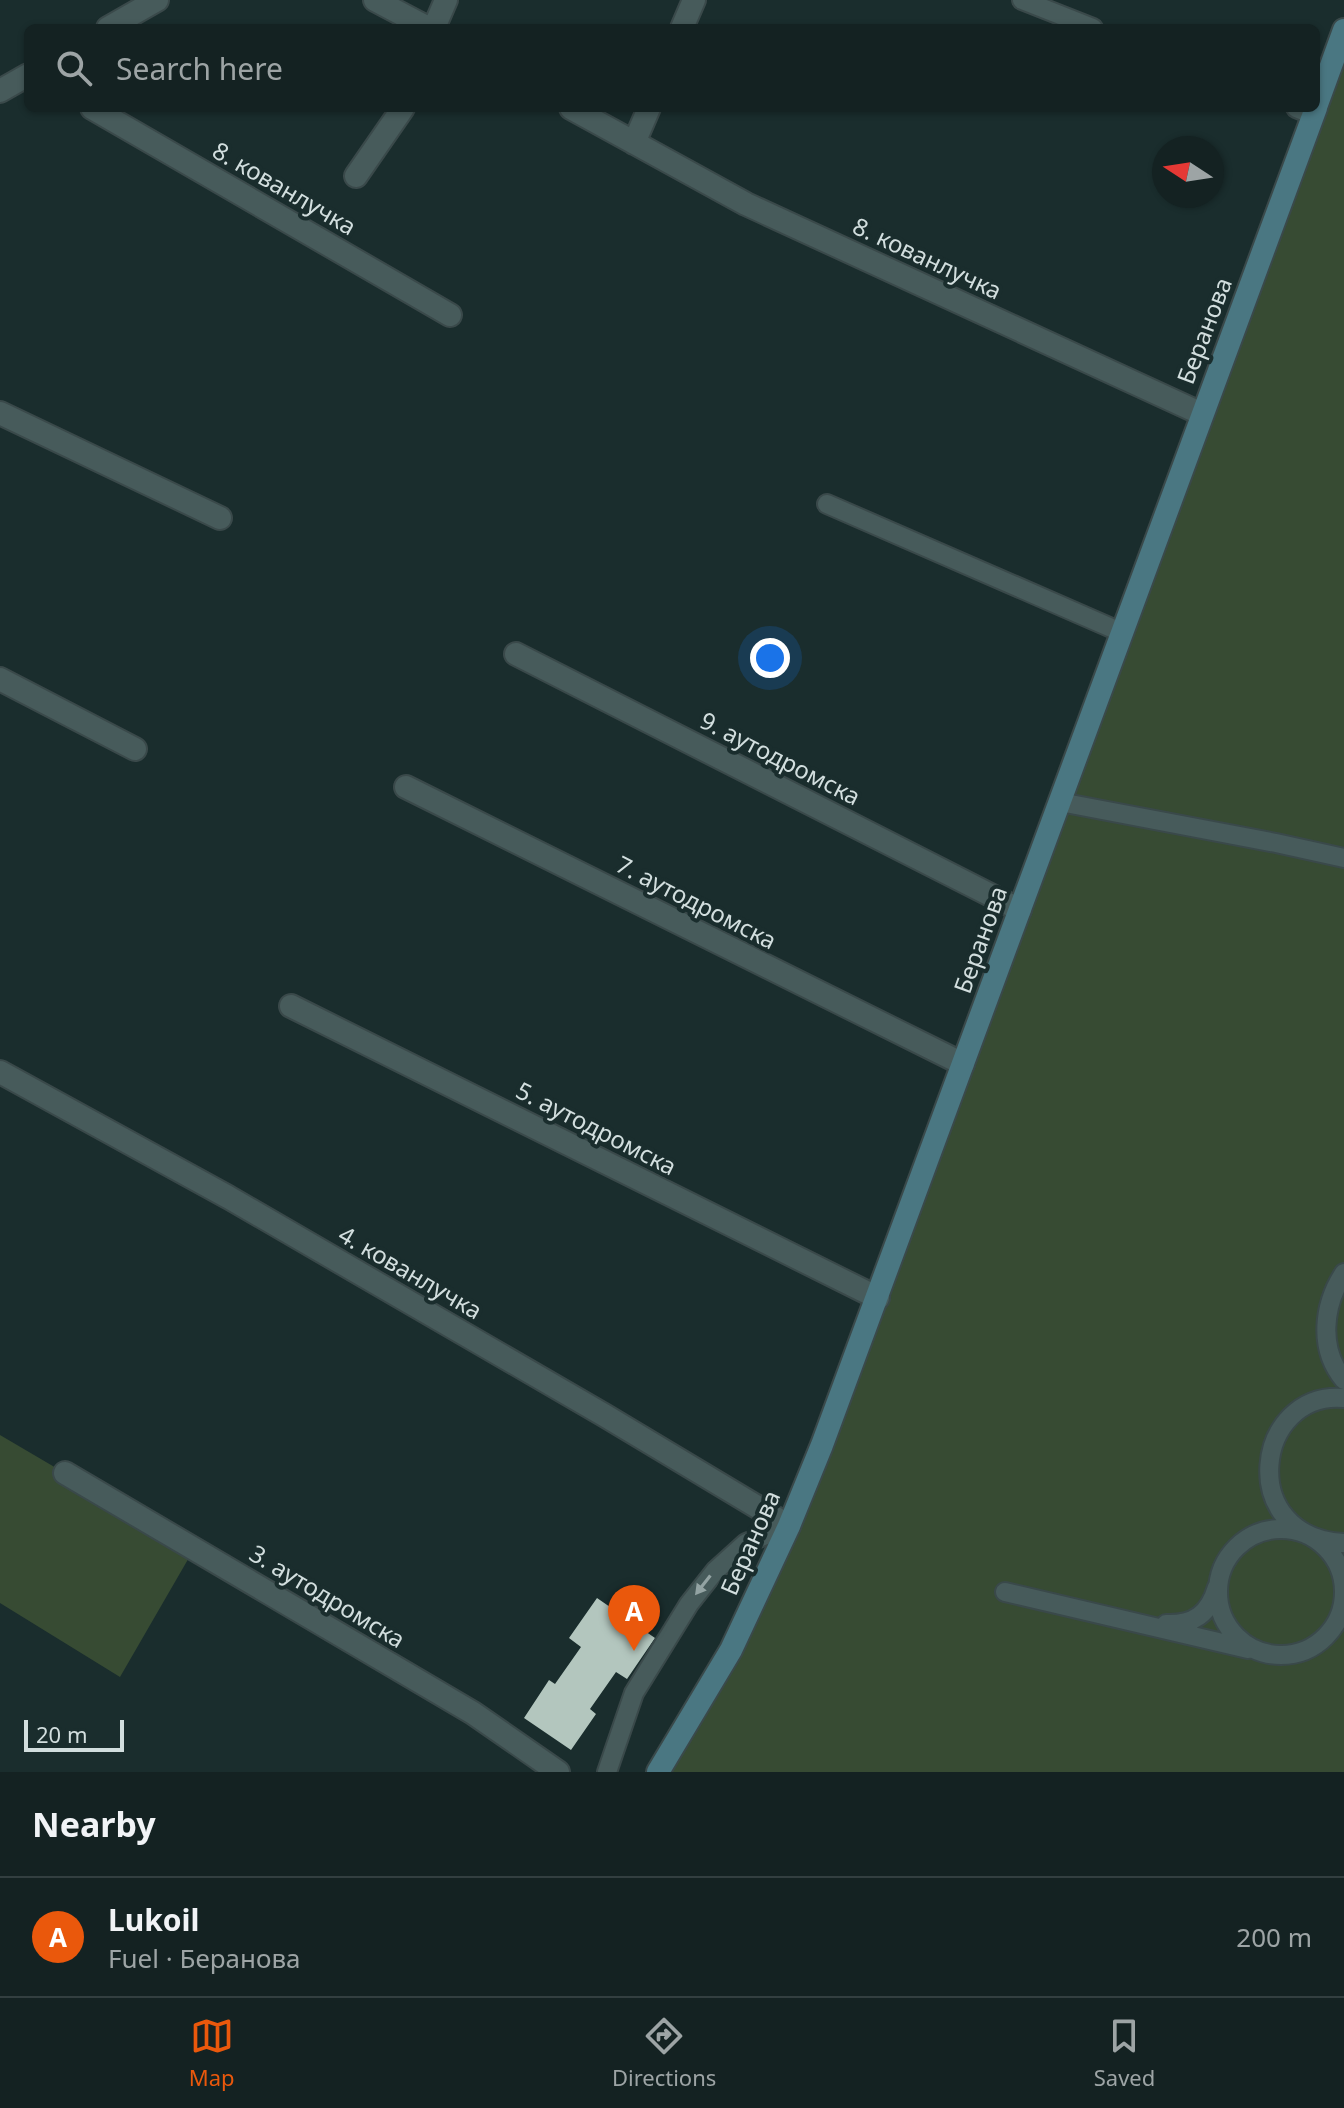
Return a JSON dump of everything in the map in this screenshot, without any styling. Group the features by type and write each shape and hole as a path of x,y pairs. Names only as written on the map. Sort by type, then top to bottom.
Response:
{"main road":[{"name":"Беранова","path":"1320,86 1344,30"},
{"name":"Беранова","path":"658,1772 731,1650 789,1526 878,1298 1123,633 1309,112"}],"street":[{"path":"115,24 157,0"},
{"path":"375,0 423,24"},
{"path":"433,24 446,0"},
{"path":"684,24 694,0"},
{"path":"0,91 24,77"},
{"name":"8. кованлучка","path":"99,112 450,315"},
{"name":"8. кованлучка","path":"356,176 400,112"},
{"name":"8. кованлучка","path":"578,112 746,204 1202,414"},
{"path":"634,143 647,112"},
{"path":"0,413 220,518"},
{"name":"9. аутодромска","path":"516,654 1020,910"},
{"path":"0,679 135,749"},
{"name":"7. аутодромска","path":"406,787 963,1064"},
{"name":"5. аутодромска","path":"291,1006 878,1298"},
{"name":"4. кованлучка","path":"0,1072 228,1197 789,1526"},
{"name":"3. аутодромска","path":"65,1473 473,1713 558,1772"}],"lane":[{"path":"1022,0 1083,24"},
{"path":"827,504 1123,633"},
{"path":"1060,802 1344,858"},
{"path":"1344,1273 1333,1289 1326,1317 1327,1345 1337,1372 1344,1380"},
{"path":"1005,1592 1262,1653 1284,1655 1305,1651 1323,1639 1337,1622 1344,1601 1343,1579 1334,1559 1320,1543 1301,1532 1283,1515 1272,1495 1268,1472 1271,1449 1281,1429 1297,1412 1317,1401 1344,1398"},
{"path":"607,1772 634,1693 689,1604 715,1571 746,1543 789,1526"},
{"path":"1129,1619 1184,1624 1200,1617 1212,1602 1230,1555 1244,1541 1262,1532 1282,1529 1301,1532 1325,1542 1344,1543"},
{"path":"1221,1573 1218,1593 1221,1612 1244,1644 1262,1653"}],"green space":[{"path":"1344,30 1344,1772 658,1772 760,1589 1313,112 1320,112 1320,94"},
{"path":"0,1435 194,1549 120,1677 0,1603"}],"building":[{"path":"597,1598 655,1638 627,1679 616,1672 590,1709 596,1714 571,1750 524,1718 549,1680 555,1684 581,1647 569,1638"}],"place":[{"name":"Lukoil","path":"634,1651"}]}
